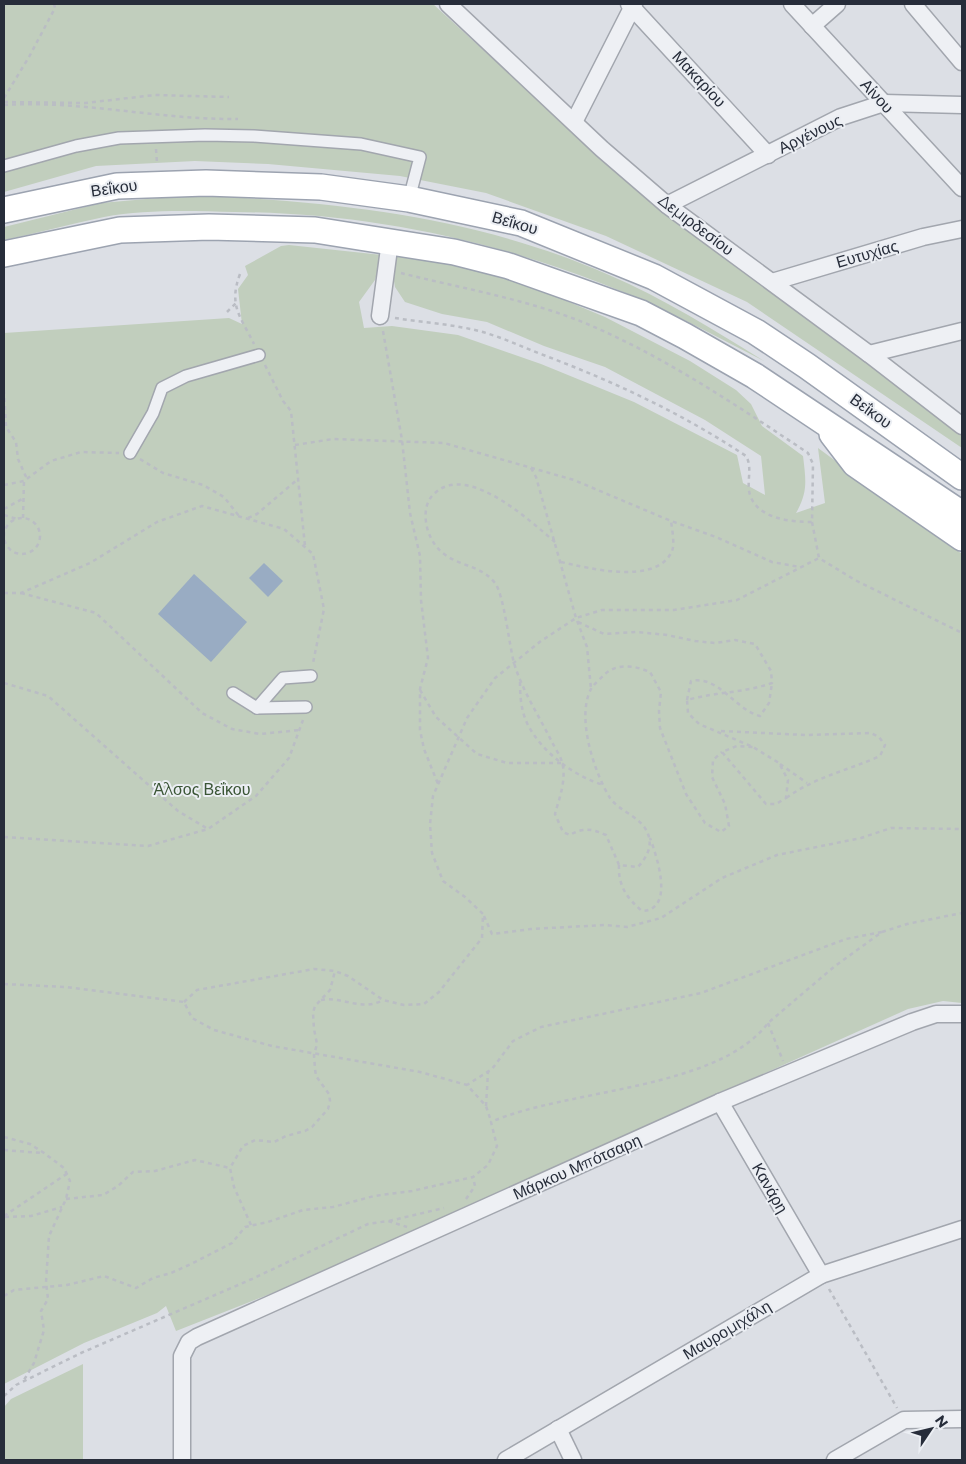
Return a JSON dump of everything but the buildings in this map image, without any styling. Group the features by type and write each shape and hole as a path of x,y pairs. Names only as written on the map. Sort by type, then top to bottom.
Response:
{"main road":[{"name":"Βεΐκου","path":"4,210 117,186 160,183 321,187 409,199 521,223 654,277 763,337 962,477"},
{"name":"Βεΐκου","path":"4,254 120,230 162,228 316,230 454,252 509,266 641,314 756,376 962,514"},
{"path":"820,418 855,464 962,538"}],"street":[{"name":"Δεμιρδεσίου","path":"448,4 574,122 667,205 869,354 962,426"},
{"name":"Αίνου","path":"792,4 962,188"},
{"path":"812,26 837,4"},
{"path":"913,4 962,62"},
{"path":"574,122 632,5"},
{"name":"Μακαρίου","path":"632,5 768,155"},
{"name":"Αργένους","path":"667,205 841,117 884,103 962,105"},
{"path":"4,166 76,146 119,138 205,134 361,144 420,157 409,199"},
{"name":"Ευτυχίας","path":"772,282 914,240 962,229"},
{"path":"380,316 390,241"},
{"path":"869,354 962,332"},
{"path":"130,453 153,413 162,388 186,376 259,355"},
{"path":"257,708 283,678 311,676"},
{"path":"233,694 257,708 306,707"},
{"name":"Μάρκου Μπότσαρη","path":"182,1460 182,1356 188,1342 720,1102 927,1016 962,1014"},
{"name":"Κανάρη","path":"720,1102 821,1275"},
{"name":"Μαυρομιχάλη","path":"506,1460 821,1275 962,1229"},
{"path":"835,1460 904,1420 962,1419"},
{"path":"558,1429 573,1460"}],"path":[{"path":"4,98 29,57 54,8 54,4"},
{"path":"4,104 85,103 155,95 229,97"},
{"path":"4,104 84,105 198,120 238,119"},
{"path":"386,269 507,299 591,325 689,377 761,422 808,453 812,464 812,522 819,558 855,580 962,633"},
{"path":"240,274 235,289 238,316 283,401 291,411 305,547"},
{"path":"227,312 236,303"},
{"path":"438,784 424,749 420,730 420,689 428,658 421,600 420,556 410,513 402,440 380,316 472,329 501,337 606,379 682,416 746,456 749,461 750,496 758,507 772,516 790,522 812,522"},
{"path":"4,390 6,427 16,442 18,459 26,480 23,518"},
{"path":"4,433 9,434"},
{"path":"295,445 333,439 444,443 574,480 671,521 716,537 772,562 800,567"},
{"path":"4,485 26,480 51,460 81,452 130,453 163,473 203,485 224,497 240,516"},
{"path":"531,468 536,477 576,618 587,647 592,689 585,712 588,741 596,768 611,799 645,826 655,852 661,883 661,897 656,907 649,911 642,912 632,902 618,878 619,866 606,835 595,830 580,830 570,835 563,832 555,814 562,786 562,763 520,680 506,631 500,592 494,582 480,570 458,563 438,549 428,531 425,516 428,498 443,485 466,485 492,494 526,517 554,542"},
{"path":"247,518 257,514 298,479"},
{"path":"4,509 24,498"},
{"path":"21,593 90,563 157,522 202,506 247,518 284,529 313,554 324,609 311,676"},
{"path":"4,515 18,519"},
{"path":"23,518 33,522 39,531 39,541 33,550 23,554 12,551 6,542 4,531 10,523 18,519 23,518"},
{"path":"561,562 628,574 652,567 665,562 673,550 671,521"},
{"path":"819,558 737,600 674,610 602,610 576,618 541,641 495,678 467,718 434,796 430,824 432,854 443,881 465,897 483,914 492,934 531,929 605,925 627,927 661,918 722,878 777,855 861,838 891,828 962,830"},
{"path":"4,593 21,593 96,613 202,713 232,729 260,734 300,730"},
{"path":"578,622 604,634 636,632 667,635 694,641 715,643 735,640 755,644 764,655 771,671 772,682 769,702 760,716 751,714 727,693 700,679 691,681 687,700 688,713 699,724 720,731 753,747 807,784"},
{"path":"592,689 606,673 622,667 633,665 650,672 661,692 658,711 660,728 686,794 704,823 721,832 729,826 725,804 712,777 712,760 722,752 737,746 753,747"},
{"path":"520,680 520,700 527,724 541,743 562,763 588,781 604,785"},
{"path":"687,700 708,694 752,690 772,682"},
{"path":"4,683 48,696 178,811 208,829"},
{"path":"420,689 436,717 477,754 507,763 562,763"},
{"path":"4,837 148,846 208,829 256,796 289,758 300,730 306,707"},
{"path":"720,731 806,736 871,733 879,737 885,746 880,756 853,768 807,784 776,804 766,804 722,752"},
{"path":"779,763 788,780 786,798"},
{"path":"619,866 638,868 648,856 650,836"},
{"path":"4,984 66,987 184,1002 197,990 314,968 335,971 353,979 383,1000 404,1005 424,1004 439,992 482,938 483,914"},
{"path":"467,1085 488,1071 513,1041 541,1027 569,1019 701,993 846,939 882,932 907,924 962,914"},
{"path":"492,1122 525,1110 686,1074 716,1062 760,1034 768,1023 835,966 882,932"},
{"path":"252,1225 234,1187 230,1168 243,1146 255,1140 274,1142 286,1136 298,1134 312,1127 323,1116 330,1101 329,1094 316,1076 314,1054 317,1044 314,1029 314,1013 320,1000 330,990 335,971"},
{"path":"320,1000 327,999 364,1005 383,1000"},
{"path":"4,1296 14,1290 84,1283 104,1276 136,1288 153,1278 171,1274 232,1242 241,1229 252,1225 268,1222 285,1214 303,1210 333,1207 374,1196 412,1191 473,1177 488,1165 497,1146 492,1122 486,1106 467,1085 420,1072 314,1054 214,1030 192,1018 184,1002"},
{"path":"768,1023 788,1074"},
{"path":"486,1106 488,1071"},
{"path":"4,1137 30,1144 44,1153 68,1173 70,1189 49,1236 46,1287 48,1298 41,1311 44,1330 34,1363 23,1382"},
{"path":"4,1150 44,1153"},
{"path":"66,1199 103,1194 118,1186 133,1172 155,1171 195,1160 230,1168"},
{"path":"4,1217 68,1173"},
{"path":"465,1200 475,1186 473,1177"},
{"path":"4,1396 23,1382 81,1353 252,1279 368,1224 388,1222 452,1205"},
{"path":"4,1217 31,1216 62,1207"},
{"path":"388,1222 411,1228 421,1237"},
{"path":"821,1275 904,1420"}],"green space":[{"path":"4,4 433,4 587,145 962,436 962,448 747,302 606,236 486,193 400,176 268,164 195,161 96,166 4,192"},
{"path":"192,195 299,202 352,208 456,226 508,239 559,255 629,284 688,315 764,361 644,301 559,268 514,253 468,241 376,223 282,213 170,211 120,214 4,240 4,227 101,203"},
{"name":"Άλσος Βεΐκου","path":"289,245 382,255 375,280 359,302 364,328 392,326 458,335 541,364 634,402 737,455 743,483 765,495 761,456 705,420 605,367 544,346 487,322 442,314 405,302 395,287 391,265 397,255 476,269 545,292 605,317 690,361 736,390 751,404 762,426 803,456 805,486 803,499 796,513 825,503 818,448 962,554 962,1003 943,1001 908,1009 288,1287 176,1331 166,1306 157,1313 84,1343 4,1384 4,333 229,318 242,324 238,289 248,275 245,266 281,246"},
{"path":"83,1364 83,1460 4,1460 4,1407 11,1399"}],"water":[{"path":"264,563 283,581 268,597 249,578"},
{"path":"194,574 247,622 211,662 158,614"}]}
